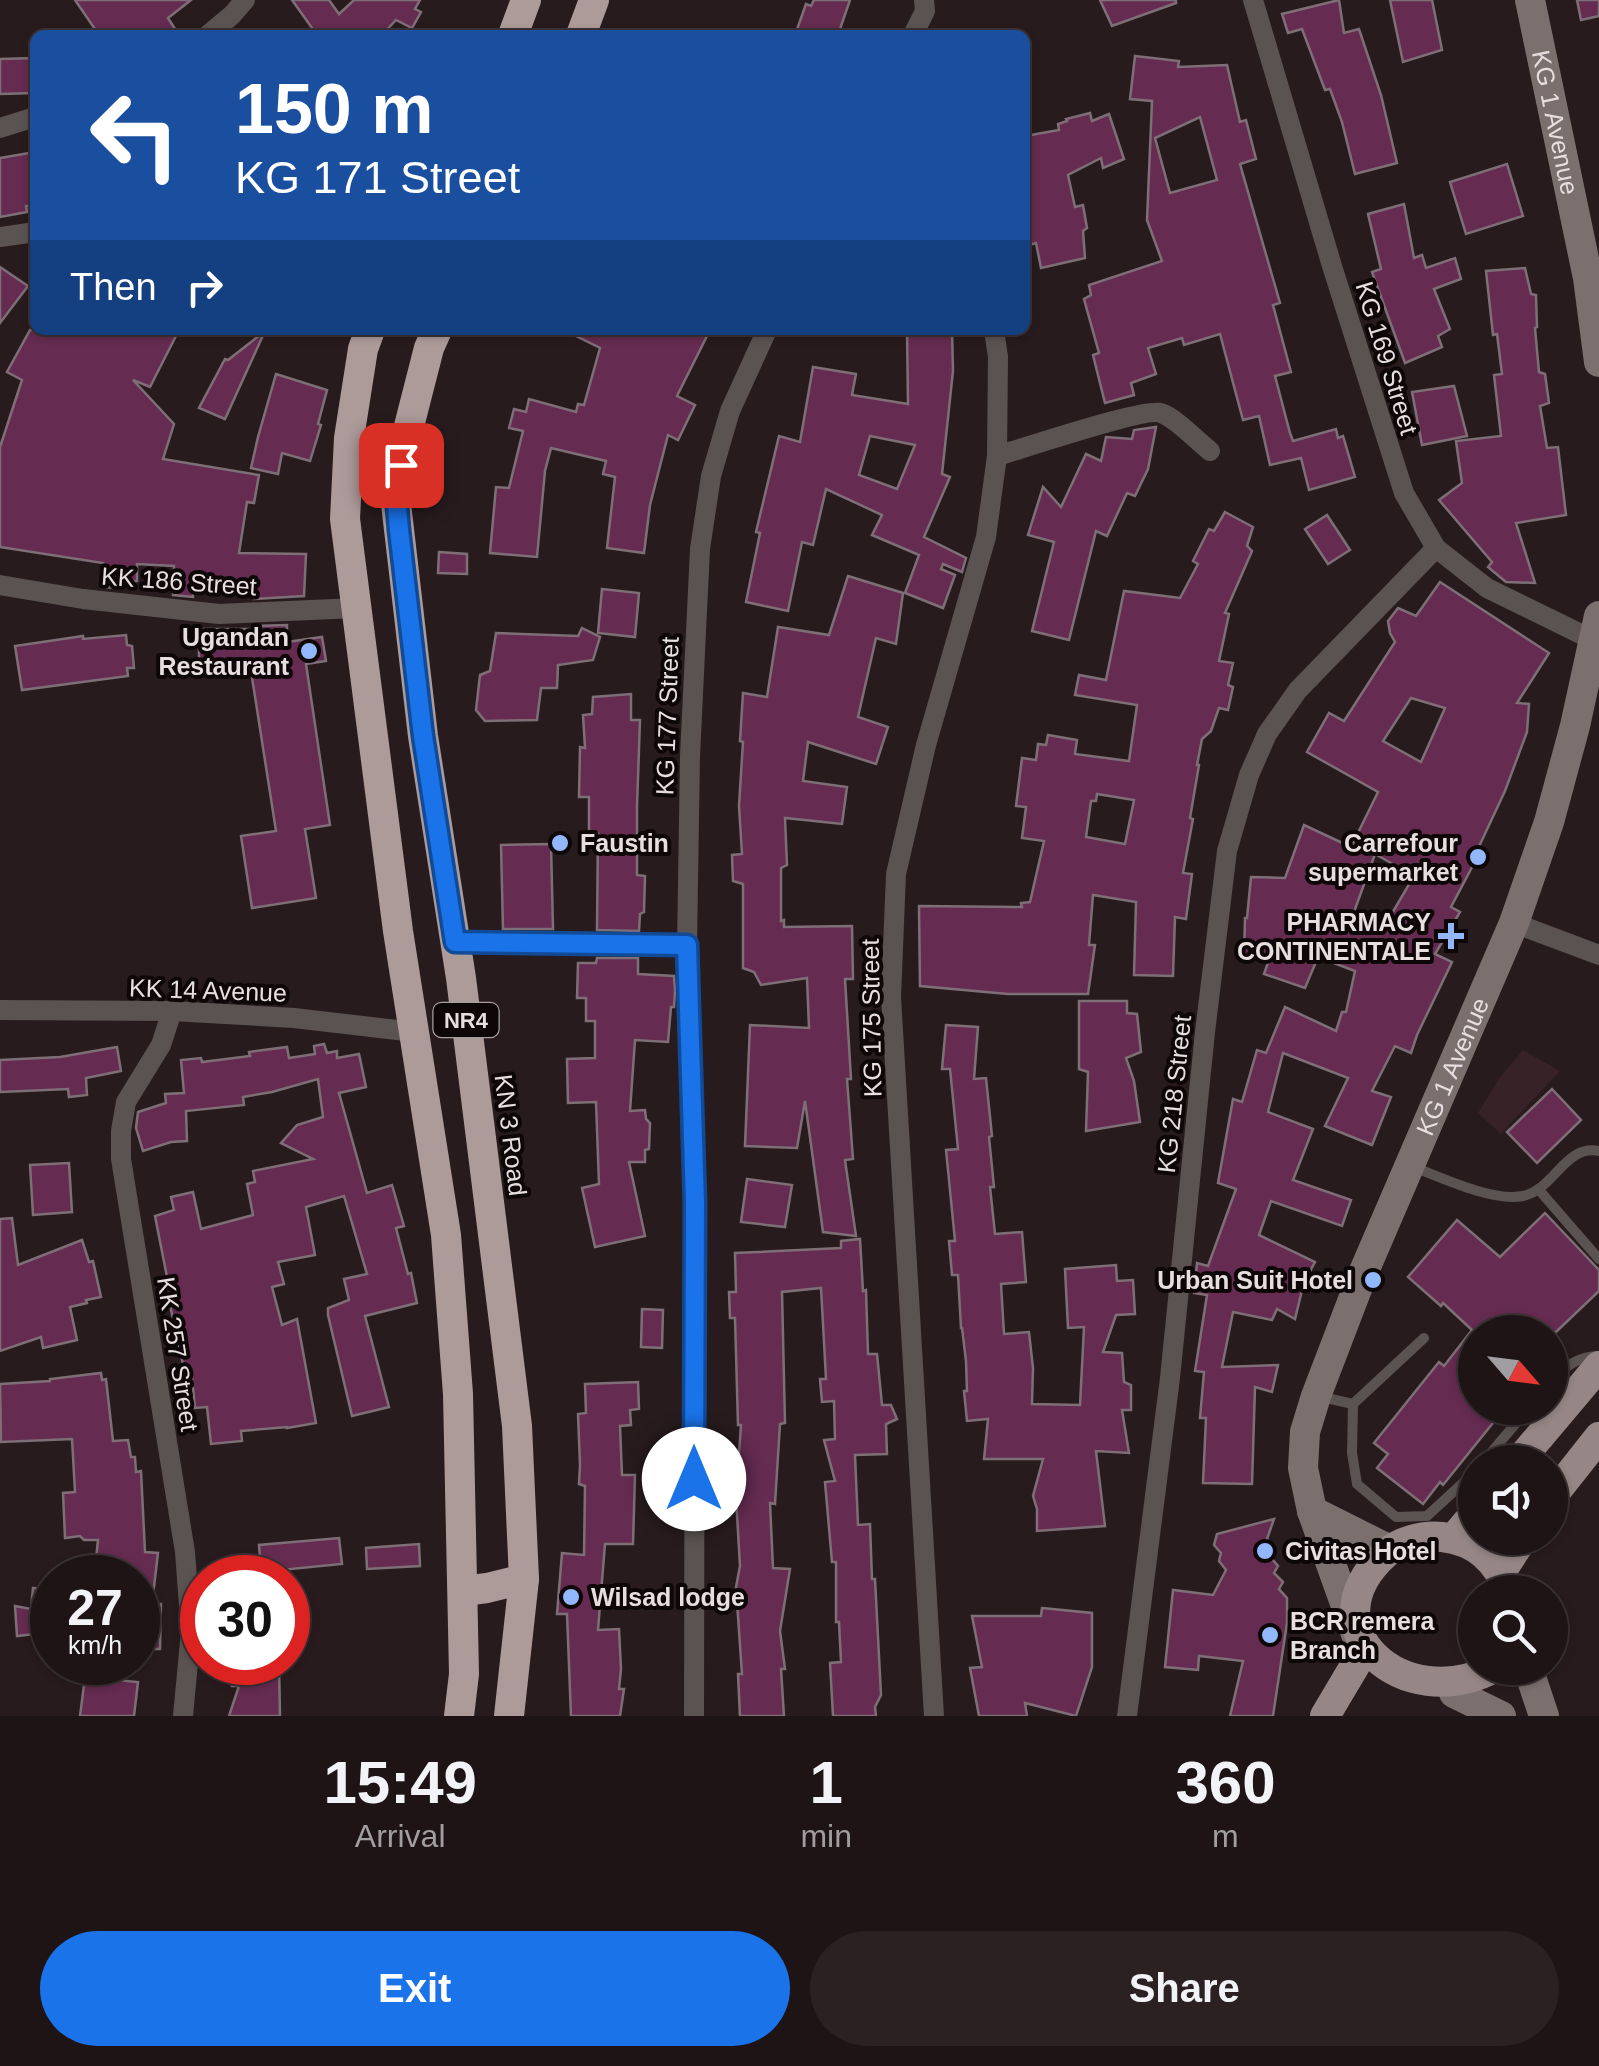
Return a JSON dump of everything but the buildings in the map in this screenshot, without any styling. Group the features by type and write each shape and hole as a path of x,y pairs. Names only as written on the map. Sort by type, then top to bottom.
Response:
{"highway":[{"path":"515,30 526,0"},
{"path":"583,30 594,0"},
{"name":"NR4","path":"368,335 349,438 346,519 398,932 446,1236 458,1394 464,1674 459,1716"},
{"name":"KN 3 Road","path":"435,335 407,434 396,495 423,736 455,942 517,1426 524,1579 510,1716"},
{"path":"463,1591 524,1579"}],"main road":[{"path":"1532,1445 1599,1366"},
{"path":"1568,1476 1599,1437"},
{"path":"1454,1538 1458,1533"},
{"path":"1472,1685 1454,1693 1406,1698 1375,1669 1360,1643 1355,1610 1360,1587 1372,1566 1390,1550 1410,1540 1432,1536 1454,1538 1472,1546 1488,1557 1500,1575"},
{"path":"1325,1716 1360,1643"}],"street":[{"path":"214,30 245,0"},
{"name":"KG 169 Street","path":"1253,0 1404,494 1436,548 1487,588 1597,628"},
{"name":"KG 1 Avenue","path":"1530,0 1588,278 1599,362"},
{"path":"914,30 924,5"},
{"path":"924,5 930,30"},
{"path":"0,128 30,119"},
{"path":"0,237 30,233"},
{"name":"KG 177 Street","path":"694,1716 695,1203 687,945 690,756 700,549 712,476 730,411 765,335"},
{"name":"KG 175 Street","path":"934,1716 891,997 896,874 926,745 986,537 997,456 995,335"},
{"path":"997,456 1156,411 1210,451"},
{"name":"KG 218 Street","path":"1127,1716 1170,1378 1204,1032 1227,851 1249,776 1267,734 1298,690 1436,548"},
{"name":"KK 186 Street","path":"0,585 219,614 356,608"},
{"name":"KG 1 Avenue","path":"1360,1643 1312,1511 1303,1468 1305,1432 1362,1276 1514,923 1548,822 1597,628"},
{"path":"1514,923 1599,956"},
{"path":"455,942 687,945"},
{"name":"KK 14 Avenue","path":"0,1010 294,1018 414,1032"},
{"name":"KK 257 Street","path":"172,1012 162,1046 126,1102 121,1159 186,1552 190,1632 184,1716"},
{"path":"1312,1511 1390,1550"},
{"path":"1534,1685 1544,1716"},
{"path":"1454,1693 1501,1716"}],"lane":[{"path":"1410,1166 1501,1196 1518,1197 1539,1190 1575,1154 1588,1148 1599,1150"},
{"path":"1539,1190 1599,1259"},
{"path":"1424,1338 1353,1404 1352,1453 1358,1484 1396,1517 1427,1516 1458,1488"},
{"path":"1568,1365 1586,1356 1599,1356"},
{"path":"1316,1396 1353,1404"},
{"path":"1498,1445 1515,1425"}],"shaded area":[{"path":"1523,1050 1560,1071 1501,1134 1478,1113 1500,1077"}],"place":[{"name":"Ugandan Restaurant","path":"309,651"},
{"name":"Faustin","path":"560,843"},
{"name":"Carrefour supermarket","path":"1478,857"},
{"name":"PHARMACY CONTINENTALE","path":"1451,936"},
{"name":"Urban Suit Hotel","path":"1373,1280"},
{"name":"Civitas Hotel","path":"1265,1551"},
{"name":"Wilsad lodge","path":"571,1597"},
{"name":"BCR remera Branch","path":"1270,1635"}],"route":[{"path":"401,465 396,495 399,530 423,736 455,942 687,945 695,1203 694,1479"}]}
